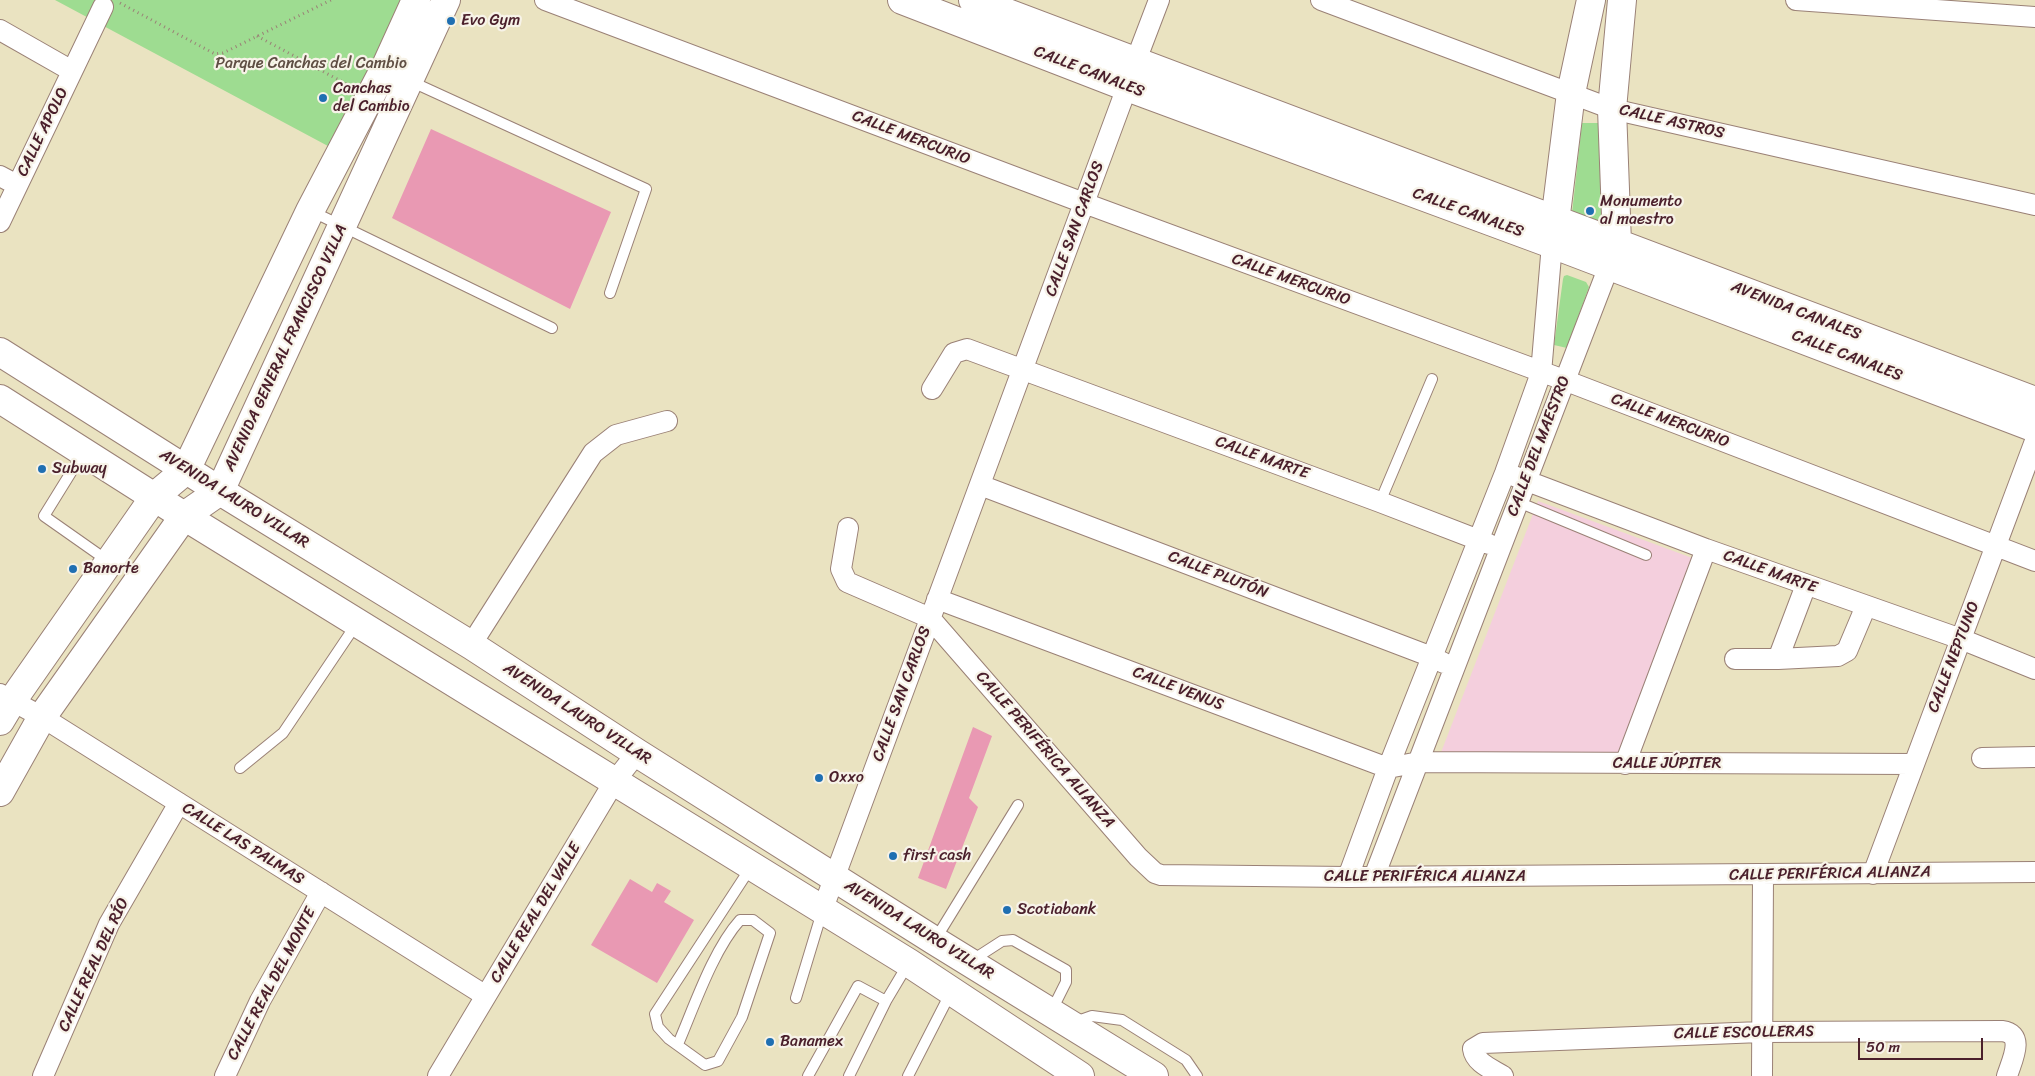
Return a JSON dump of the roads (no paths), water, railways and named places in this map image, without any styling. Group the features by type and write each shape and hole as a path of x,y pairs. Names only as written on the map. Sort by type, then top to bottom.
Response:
{"main road":[{"name":"AVENIDA GENERAL FRANCISCO VILLA","path":"0,792 42,717 184,516 220,492 342,225 397,73 416,0"},
{"name":"AVENIDA GENERAL FRANCISCO VILLA","path":"4,706 155,496 186,470 310,211 370,97 397,73 446,0"},
{"name":"CALLE CANALES","path":"902,0 1131,75 1613,255 2035,428"},
{"name":"CALLE CANALES","path":"973,0 1131,75"},
{"name":"CALLE DEL MAESTRO","path":"1554,233 1571,93 1591,0"},
{"name":"CALLE DEL MAESTRO","path":"1613,255 1612,109 1622,0"},
{"name":"AVENIDA CANALES","path":"1613,255 2035,401"},
{"name":"AVENIDA LAURO VILLAR","path":"0,352 220,492 471,645 637,753 1061,1018 1139,1072"},
{"name":"AVENIDA LAURO VILLAR","path":"0,399 184,516 358,622 751,868 909,963 1080,1076"}],"street":[{"name":"CALLE MERCURIO","path":"545,0 1084,203 1564,380 2035,561"},
{"name":"CALLE SAN CARLOS","path":"822,911 1158,0"},
{"name":"CALLE ASTROS","path":"1321,0 1612,109 2035,206"},
{"path":"1796,0 2035,17"},
{"path":"72,71 109,3"},
{"name":"CALLE APOLO","path":"0,30 72,71 0,222"},
{"name":"CALLE APOLO","path":"0,176 17,186"},
{"name":"CALLE DEL MAESTRO","path":"1348,877 1388,768 1505,473 1541,373 1554,233"},
{"name":"CALLE DEL MAESTRO","path":"1374,877 1613,255"},
{"path":"932,389 954,354 967,349 1022,370"},
{"name":"CALLE MARTE","path":"1022,370 1380,502 1478,539 1500,550"},
{"path":"471,645 593,453 616,435 667,421"},
{"name":"CALLE NEPTUNO","path":"1873,874 2035,440"},
{"name":"CALLE MARTE","path":"1505,473 1706,550 1961,639 2035,669"},
{"name":"CALLE PLUTÓN","path":"980,485 1432,657 1454,669"},
{"name":"CALLE SAN CARLOS","path":"848,528 841,569 847,582 930,618"},
{"path":"1625,764 1706,550"},
{"path":"1778,659 1806,585"},
{"name":"CALLE VENUS","path":"937,599 1388,768"},
{"path":"1735,658 1778,659 1838,656 1847,651 1866,606"},
{"name":"CALLE PERIFÉRICA ALIANZA","path":"930,618 1138,857 1155,873 1172,876 1374,877 2035,872"},
{"name":"CALLE LAS PALMAS","path":"4,706 42,717 486,996"},
{"path":"1982,758 2033,752"},
{"name":"CALLE REAL DEL VALLE","path":"438,1076 614,782 637,753"},
{"path":"1388,768 1419,762"},
{"name":"CALLE JÚPITER","path":"1419,762 1914,764"},
{"name":"CALLE REAL DEL RÍO","path":"43,1076 109,924 179,803"},
{"path":"1762,1076 1763,875"},
{"name":"CALLE REAL DEL MONTE","path":"225,1076 260,1000 321,892"},
{"name":"CALLE ESCOLLERAS","path":"1503,1076 1477,1060 1473,1049 1483,1042 1762,1032 2002,1031 2010,1032 2015,1036 2015,1050 2007,1076"}],"lane":[{"path":"397,73 646,190 610,293"},
{"path":"310,211 552,328"},
{"path":"1380,502 1432,379"},
{"path":"84,452 44,516 109,562"},
{"path":"1518,502 1646,555"},
{"path":"240,768 283,733 358,622"},
{"path":"935,941 1018,805"},
{"path":"678,1044 730,931 740,920 753,920 770,934 742,1017 718,1060 705,1065 669,1038 658,1027 655,1014 751,868"},
{"path":"796,998 822,911"},
{"path":"970,962 1002,941 1014,940 1066,970 1061,1018 1092,1016 1122,1020 1186,1060 1197,1076"},
{"path":"849,1076 886,1001 909,963"},
{"path":"808,1076 858,986 886,1001"},
{"path":"908,1076 952,992"}],"place":[{"name":"Evo Gym","path":"451,21"},
{"name":"Canchas del Cambio","path":"323,98"},
{"name":"Monumento al maestro","path":"1590,211"},
{"name":"Subway","path":"42,469"},
{"name":"Banorte","path":"73,569"},
{"name":"Oxxo","path":"819,778"},
{"name":"first cash","path":"893,856"},
{"name":"Scotiabank","path":"1007,910"},
{"name":"Banamex","path":"770,1042"}],"park label":[{"name":"Parque Canchas del Cambio","path":"311,64"}]}
